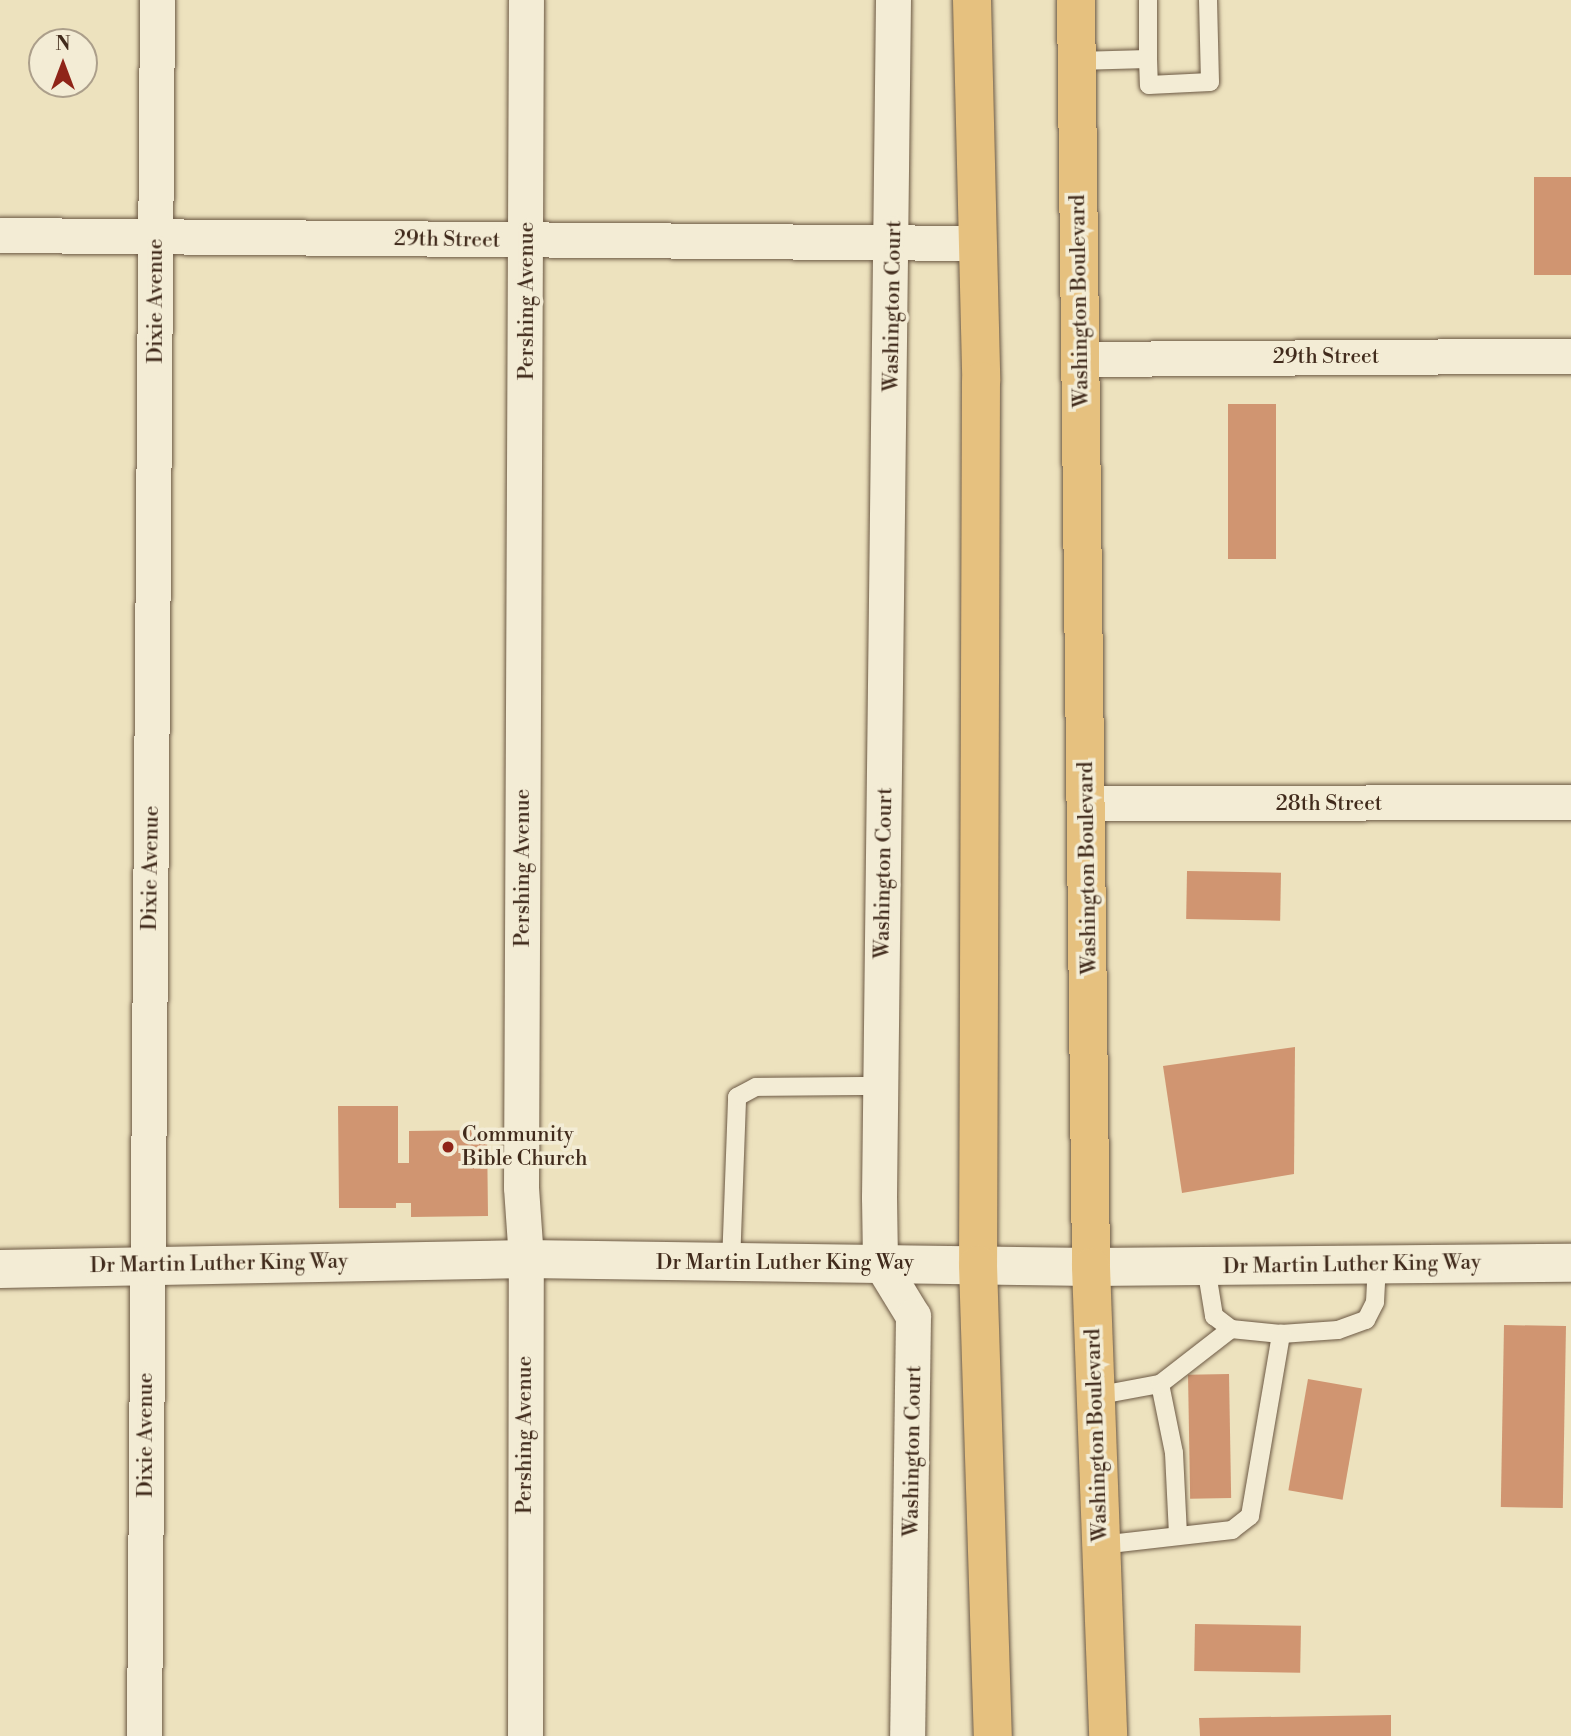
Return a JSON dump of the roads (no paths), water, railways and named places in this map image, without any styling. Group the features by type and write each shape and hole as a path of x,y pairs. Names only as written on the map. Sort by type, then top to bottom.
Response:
{"main road":[{"path":"972,0 977,243 978,1265 993,1736"},
{"name":"Washington Boulevard","path":"1076,0 1091,1267 1108,1736"}],"street":[{"name":"Dixie Avenue","path":"144,1736 157,237 156,0"},
{"name":"Pershing Avenue","path":"525,1736 526,1259 522,1173 526,0"},
{"name":"Washington Court","path":"894,0 894,245 879,1197 880,1262 913,1316 906,1736"},
{"name":"29th Street","path":"0,235 894,245 977,243"},
{"name":"29th Street","path":"1081,359 1571,356"},
{"name":"28th Street","path":"1087,803 1571,802"},
{"name":"Dr Martin Luther King Way","path":"0,1269 148,1264 526,1259 1091,1267 1571,1263"}],"lane":[{"path":"1148,0 1149,85 1210,82 1208,0"},
{"path":"1077,61 1148,59"},
{"path":"731,1264 737,1097 756,1087 880,1086"},
{"path":"1206,1267 1214,1316 1231,1328 1280,1334 1338,1330 1366,1320 1375,1302 1377,1265"},
{"path":"1095,1396 1160,1384 1231,1328"},
{"path":"1101,1545 1233,1530 1250,1516 1280,1334"},
{"path":"1160,1384 1174,1453 1178,1535"}],"place":[{"name":"Community Bible Church","path":"448,1147"}]}
